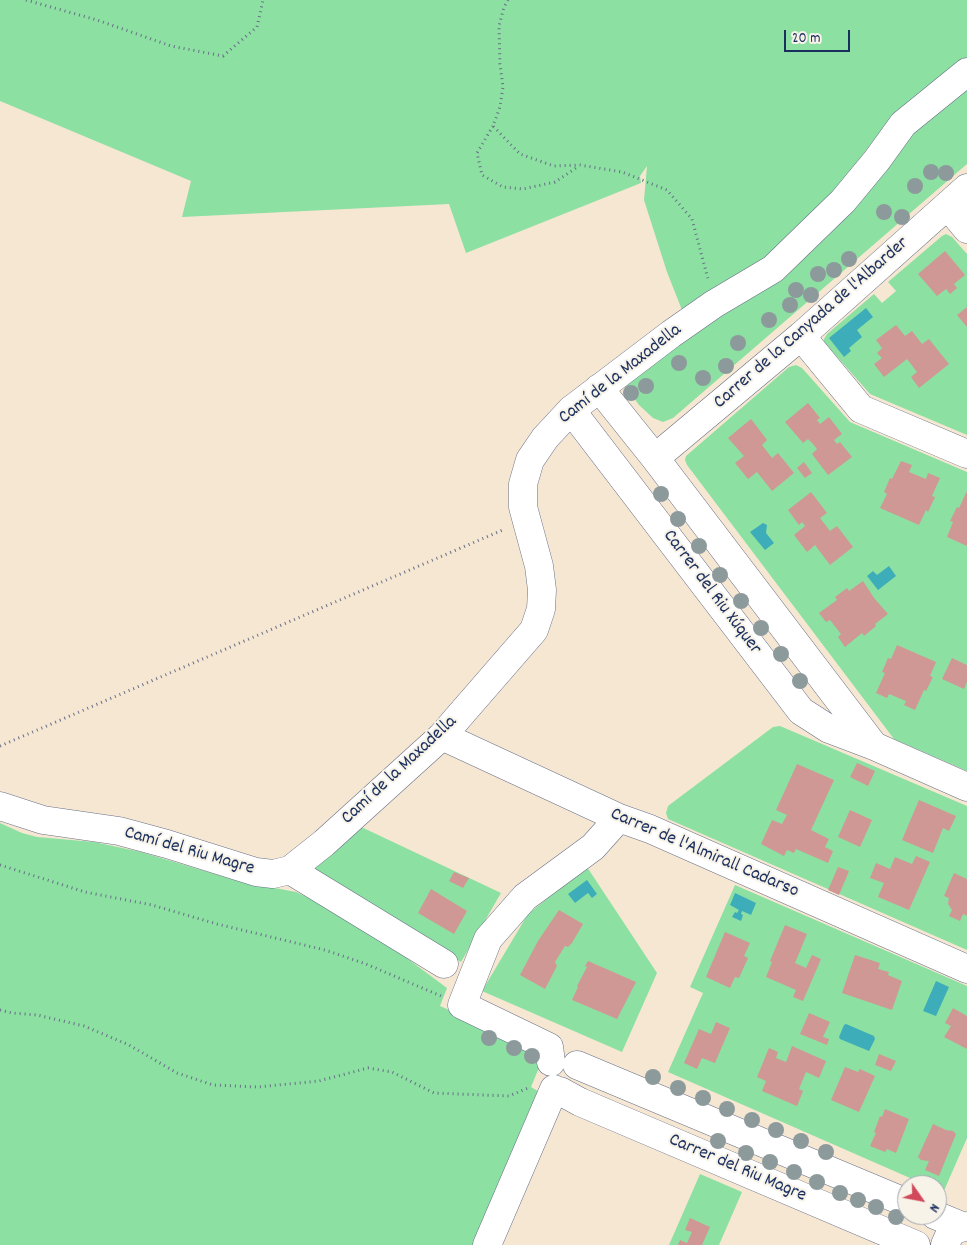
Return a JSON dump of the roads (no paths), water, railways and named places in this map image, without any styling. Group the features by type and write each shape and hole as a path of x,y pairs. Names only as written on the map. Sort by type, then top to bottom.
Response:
{"street":[{"name":"Camí de la Maxadella","path":"290,870 324,843 442,736 534,630 541,609 542,590 539,566 526,519 523,484 530,460 545,438 571,410 599,388 714,304 773,268 843,200 877,160 903,124 967,72"},
{"name":"Carrer de la Canyada de l'Albarder","path":"655,458 800,336 967,188"},
{"path":"948,206 967,229"},
{"path":"800,336 861,409 967,454"},
{"name":"Carrer del Riu Xúquer","path":"599,388 655,458 874,746"},
{"name":"Carrer del Riu Xúquer","path":"571,410 801,711 829,729 967,786"},
{"name":"Carrer de l'Almirall Cadarso","path":"442,736 620,818 967,969"},
{"name":"Camí del Riu Magre","path":"0,806 43,820 119,831 256,872 274,874 290,870"},
{"path":"487,1245 553,1081 549,1047 462,1005 488,939 525,897 593,847 620,818"},
{"path":"290,870 444,964"},
{"name":"Carrer del Riu Magre","path":"553,1081 572,1089 580,1078 577,1066 897,1199"},
{"name":"Carrer del Riu Magre","path":"553,1081 580,1102 916,1245"},
{"path":"947,1224 958,1233"}],"water":[{"path":"866,308 873,317 857,330 862,337 849,348 851,351 844,357 829,338"},
{"path":"763,523 767,525 766,533 774,543 765,550 750,532"},
{"path":"889,566 896,576 878,590 867,576 873,571 877,575"},
{"path":"587,880 597,894 592,898 588,893 575,903 568,894"},
{"path":"735,893 756,903 751,915 742,911 741,921 732,917 739,910 730,905"},
{"path":"936,981 949,987 936,1016 923,1011"},
{"path":"846,1024 874,1036 875,1039 869,1051 840,1039 839,1037"}]}
